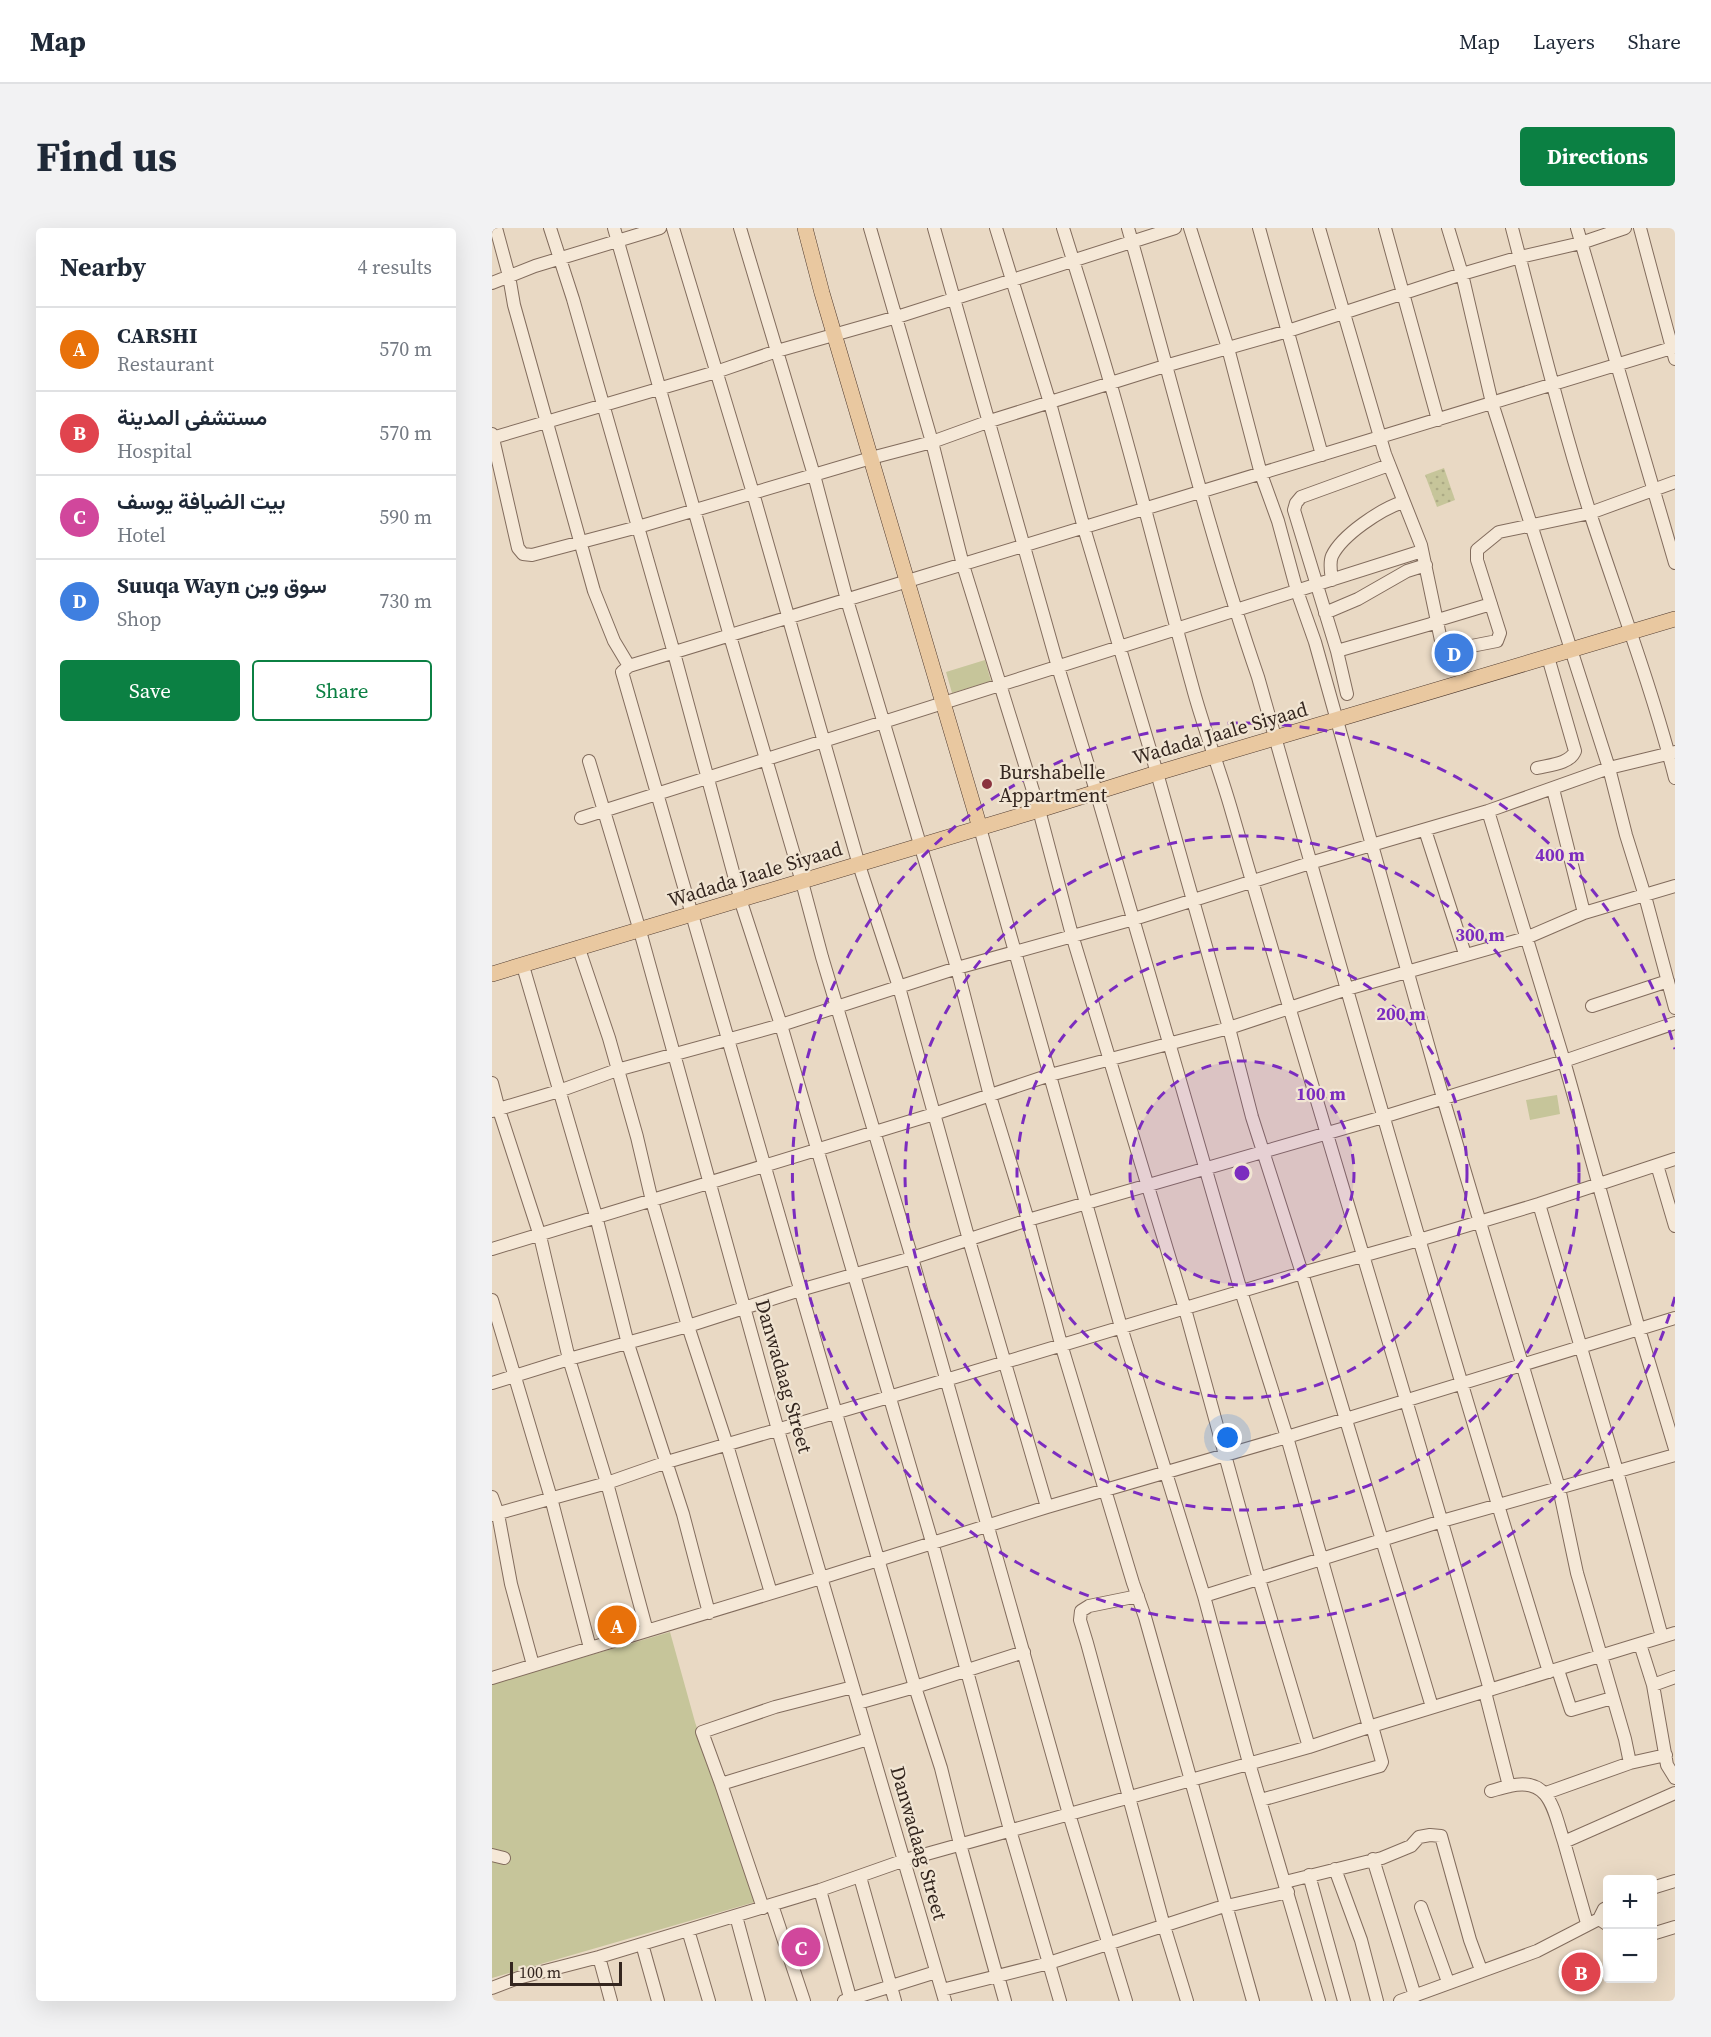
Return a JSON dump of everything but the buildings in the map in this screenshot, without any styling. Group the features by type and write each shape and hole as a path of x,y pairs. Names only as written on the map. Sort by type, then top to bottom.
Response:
{"main road":[{"path":"805,228 980,828"},
{"name":"Wadada Jaale Siyaad","path":"492,974 579,950 1096,791 1675,619"}],"street":[{"path":"496,228 546,423 597,599 614,641 630,666"},
{"path":"550,228 573,299 674,653 741,900 781,1025 932,1542 1010,1830 1060,2001"},
{"path":"614,228 730,636 912,1258 1069,1814 1126,2001"},
{"path":"492,283 535,266 660,228"},
{"path":"673,228 753,493 823,742 899,987 969,1240 1047,1507"},
{"path":"740,228 814,475 847,600 957,968 990,1096 1028,1220 1061,1344 1138,1596 1253,2001"},
{"path":"870,228 932,442 963,565 1039,810 1072,935 1185,1309 1259,1579 1309,1747"},
{"path":"934,228 1058,667 1382,1762 1380,1766 1261,1800"},
{"path":"996,228 1121,647 1262,1151 1302,1273 1432,1707"},
{"path":"1063,228 1111,384 1192,688 1216,756 1442,1521 1487,1691 1509,1786"},
{"path":"1128,228 1200,493 1258,677 1383,1117 1497,1505 1553,1671 1571,1710 1612,1698"},
{"path":"1175,228 897,317 777,351 716,372 546,423 492,436 519,550 525,555 532,555 638,527 932,442 990,421 1288,331 1461,274 1581,243 1625,228"},
{"path":"1190,228 1228,348 1297,591 1315,642 1443,1098 1559,1488 1577,1573 1630,1763"},
{"path":"1259,228 1322,455"},
{"path":"1319,228 1389,465 1422,551 1443,650 1497,640 1500,633 1477,560 1477,550 1499,532 1590,513 1675,482"},
{"path":"1385,228 1438,420"},
{"path":"1448,228 1492,403 1609,768 1675,1008"},
{"path":"1512,228 1590,513 1672,753 1675,778"},
{"path":"1576,228 1675,563"},
{"path":"1005,2001 960,1844 941,1768 835,1413 622,672 630,666 1553,384 1616,365 1674,352 1640,228"},
{"path":"1347,694 1337,651 1294,510 1301,497 1389,465"},
{"path":"1332,580 1330,564 1332,556 1347,538 1382,511 1403,502"},
{"path":"581,818 1422,551"},
{"path":"1324,613 1358,599 1407,571 1426,565"},
{"path":"1337,651 1491,604"},
{"path":"1537,768 1568,760 1574,756 1575,752 1548,657"},
{"path":"495,1110 618,1070 781,1025 957,968 1134,919 1310,863 1488,811 1609,768 1672,753"},
{"name":"Danwadaag Street","path":"589,761 640,931 778,1430 943,1996"},
{"path":"1553,789 1584,913"},
{"path":"1488,811 1564,1061 1675,1449"},
{"path":"980,828 1121,1328 1204,1596 1249,1763 1319,2001"},
{"path":"1425,830 1465,954"},
{"path":"492,1249 934,1114 1050,1075 1229,1028 1347,989 1526,938 1584,913 1675,885"},
{"path":"579,950 592,982 688,1326 727,1445 771,1593"},
{"path":"523,966 596,1216 627,1344 683,1514 709,1613"},
{"path":"1593,1006 1668,981"},
{"path":"492,1383 912,1258 1028,1220 1383,1117 1564,1061 1675,1023"},
{"path":"492,1083 495,1110 540,1236 569,1359 607,1483 647,1631"},
{"path":"495,1514 607,1483 667,1462 889,1398 1061,1344 1539,1204 1675,1159"},
{"path":"1657,1165 1675,1226"},
{"path":"1539,1204 1617,1471 1662,1637"},
{"path":"492,1300 551,1498 590,1648"},
{"path":"492,1678 1047,1507 1287,1437 1675,1318"},
{"path":"1204,1596 1442,1521 1675,1455"},
{"path":"492,1497 511,1584 533,1665"},
{"path":"1138,1596 1089,1606 1079,1616 1164,1926 1187,2001"},
{"path":"492,1988 518,1978 600,1958 820,1890 905,1860 1309,1747 1601,1654 1675,1633"},
{"path":"1640,1644 1653,1685 1667,1765 1675,1778"},
{"path":"858,1703 1024,1652"},
{"path":"1653,1685 1675,1677"},
{"path":"804,2001 702,1732 775,1707 853,1687"},
{"path":"1661,1737 1675,1732"},
{"path":"721,1784 868,1739"},
{"path":"1546,1793 1630,1763 1666,1755"},
{"path":"1400,2001 1537,1951 1598,1922 1546,1793 1527,1784 1491,1791"},
{"path":"1564,1842 1675,1793"},
{"path":"943,1996 1287,1887 1309,1875 1373,1859 1411,1846 1419,1837 1430,1835 1441,1836 1470,1940 1481,1970"},
{"path":"1373,1859 1415,1996"},
{"path":"1335,1869 1360,1940 1377,2001"},
{"path":"1309,1875 1344,2001"},
{"path":"860,1877 895,2001"},
{"path":"1657,1887 1675,1881"},
{"path":"820,1890 848,2000 936,1972"},
{"path":"1421,1907 1448,1982"},
{"path":"736,1916 759,2001"},
{"path":"1657,1933 1675,1927"},
{"path":"688,1929 709,2001"},
{"path":"642,1944 658,2001"},
{"path":"600,1958 611,2001"}],"green space":[{"path":"1444,468 1455,500 1437,507 1425,475"},
{"path":"985,660 991,681 952,693 946,672"},
{"path":"1557,1095 1560,1114 1530,1120 1526,1100"},
{"path":"670,1632 695,1722 755,1902 492,1978 492,1684"}],"place":[{"name":"Suuqa Wayn سوق وين","path":"1454,653"},
{"name":"Burshabelle Appartment","path":"987,784"},
{"name":"CARSHI","path":"617,1625"},
{"name":"بيت الضيافة يوسف","path":"801,1947"},
{"name":"مستشفى المدينة","path":"1581,1972"}]}
